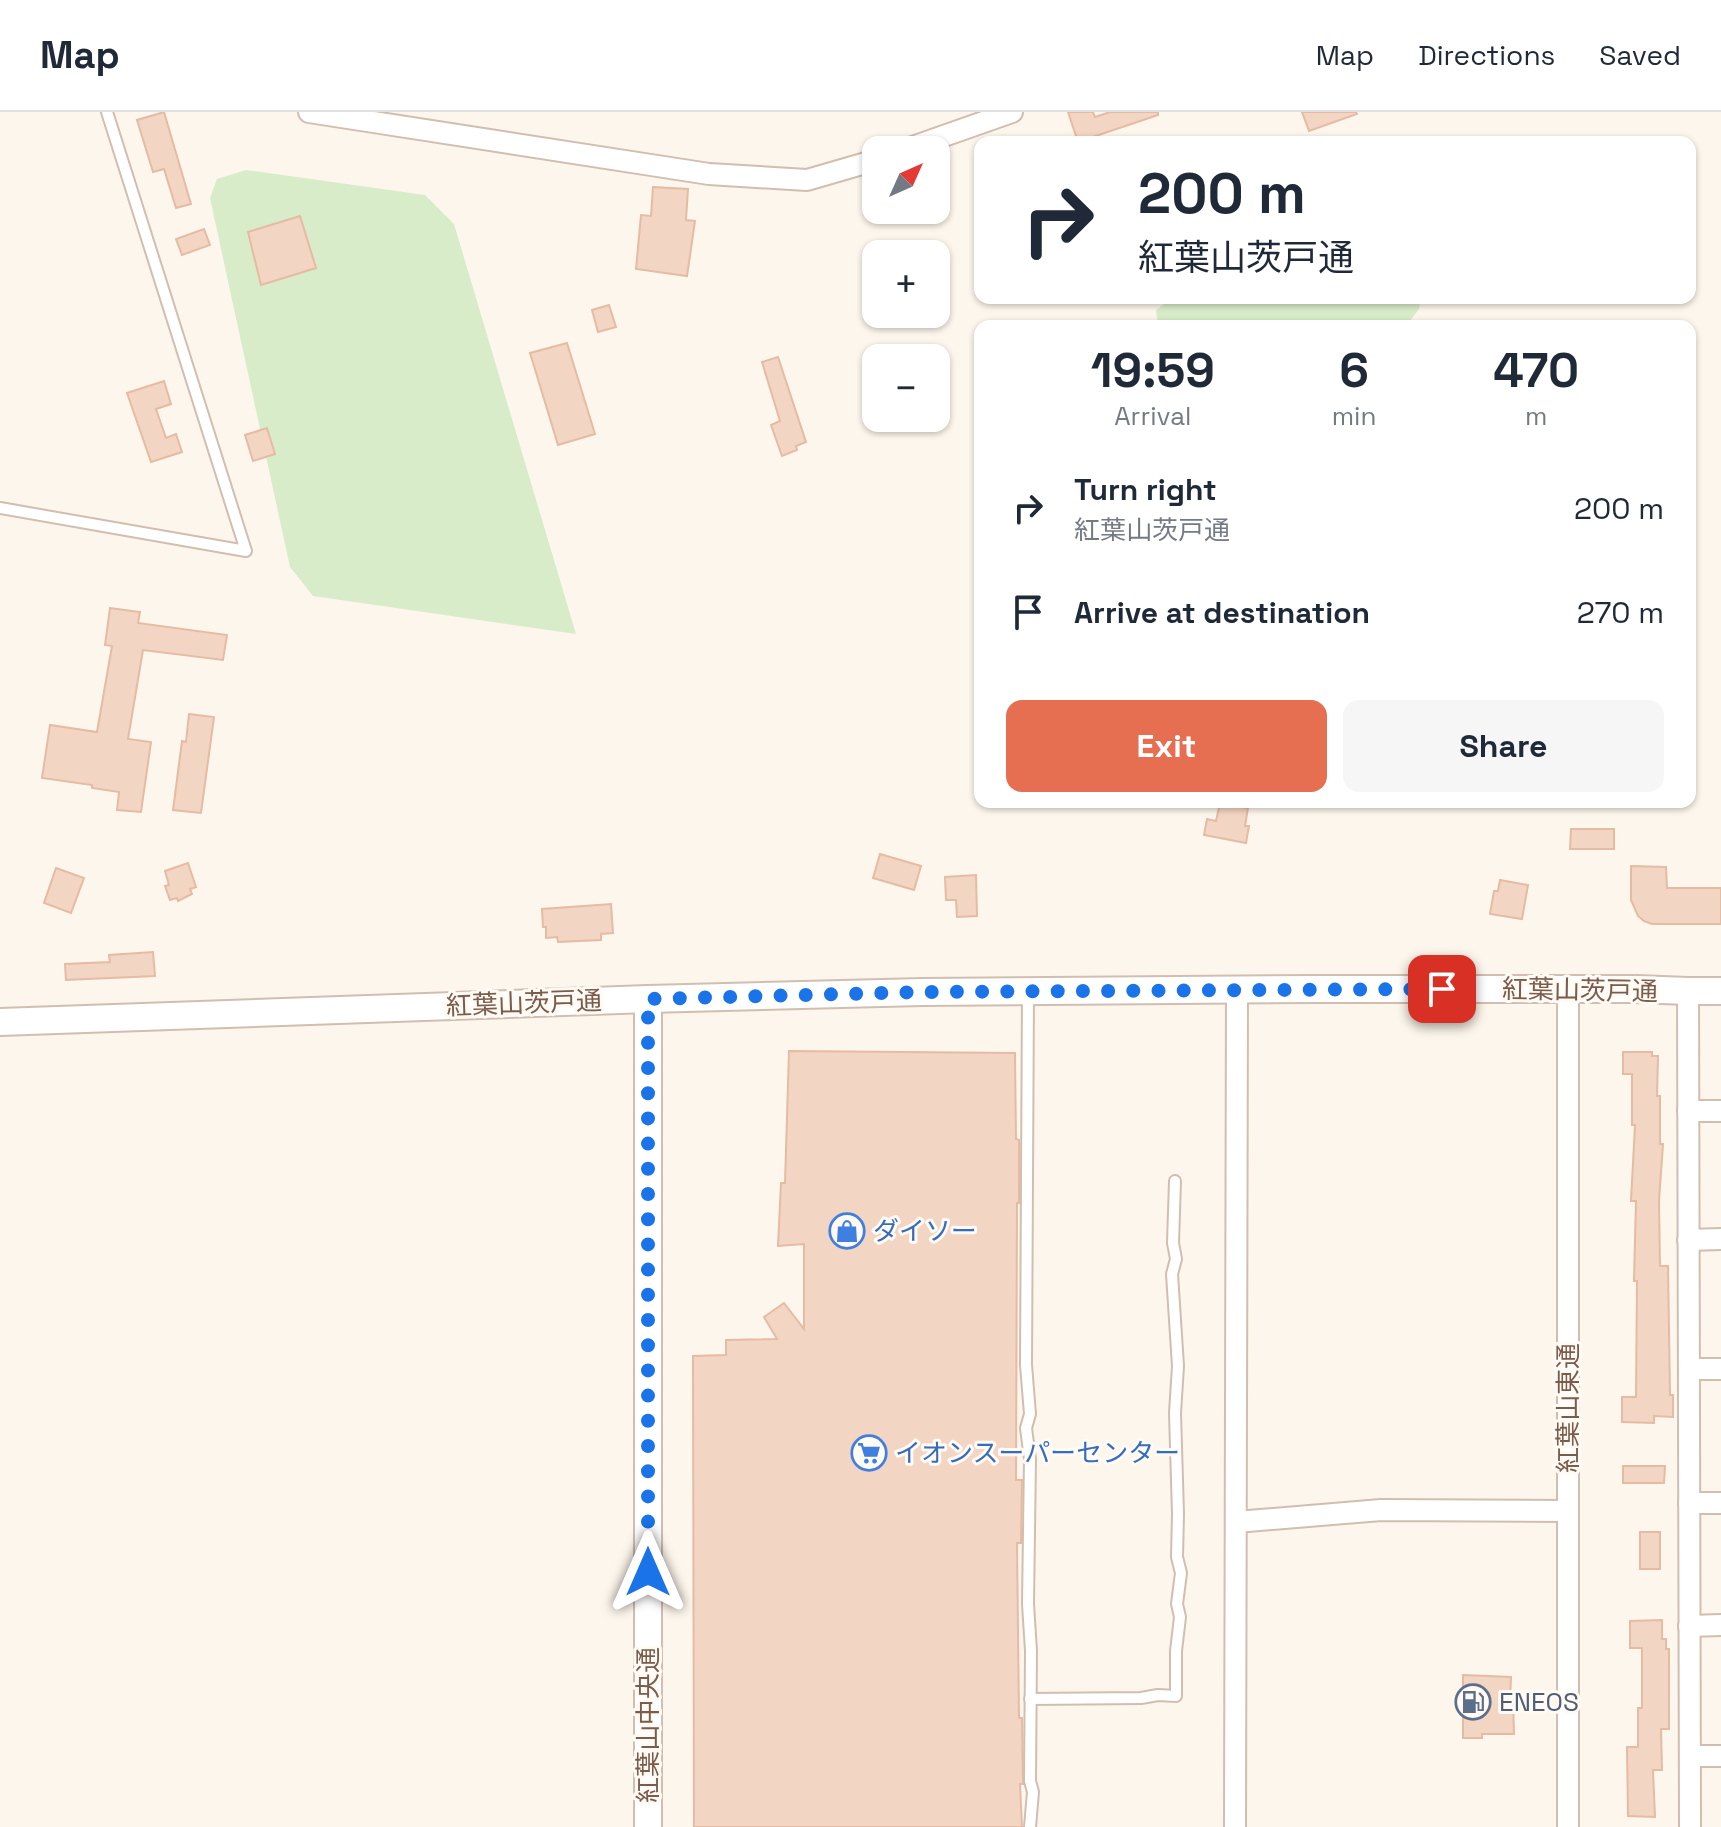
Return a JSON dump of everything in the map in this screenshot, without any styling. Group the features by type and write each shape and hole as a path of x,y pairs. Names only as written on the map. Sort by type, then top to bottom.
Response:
{"street":[{"path":"309,112 709,174 807,180 862,164"},
{"path":"944,136 1012,112"},
{"path":"1235,1827 1237,989"},
{"name":"紅葉山東通","path":"1568,989 1568,1827"},
{"name":"紅葉山茨戸通","path":"0,1022 648,999 1028,991 1721,991"},
{"path":"1688,991 1690,1827"},
{"name":"紅葉山中央通","path":"648,999 648,1827"},
{"path":"1688,1111 1721,1111"},
{"path":"1688,1240 1721,1239"},
{"path":"1689,1369 1721,1369"},
{"path":"1689,1503 1721,1503"},
{"path":"1236,1522 1381,1510 1568,1511"},
{"path":"1689,1626 1721,1625"},
{"path":"1690,1756 1721,1756"}],"lane":[{"path":"0,508 246,551 107,112"},
{"path":"1028,991 1026,1365 1030,1414 1026,1428 1030,1459 1028,1604 1031,1651 1030,1781 1033,1792 1030,1827"},
{"path":"1030,1699 1176,1696 1180,1617 1177,1604 1181,1573 1177,1557 1175,1413 1178,1366 1172,1274 1176,1259 1173,1243 1175,1181"}],"green space":[{"path":"246,170 425,195 454,224 576,634 313,596 290,567 210,198 217,179"},
{"path":"1164,304 1420,304 1411,320 1157,320 1156,310"}],"building":[{"path":"164,112 191,204 176,208 164,169 153,172 137,120"},
{"path":"1068,112 1093,112 1095,117 1110,112 1158,112 1158,115 1096,136 1076,136"},
{"path":"1302,112 1356,112 1357,114 1309,131"},
{"path":"653,187 688,189 686,220 695,221 687,276 636,269 641,215 651,216"},
{"path":"300,216 316,268 261,285 248,232"},
{"path":"204,229 210,245 182,255 176,239"},
{"path":"609,305 616,327 598,332 592,310"},
{"path":"567,343 595,434 558,445 530,353"},
{"path":"778,357 806,442 782,456 771,425 780,421 762,362"},
{"path":"164,381 171,404 156,409 166,438 176,434 182,452 151,462 127,393"},
{"path":"267,428 275,454 253,461 245,435"},
{"path":"110,608 140,612 138,623 227,635 223,660 143,650 128,739 151,742 141,812 117,810 119,792 42,778 50,725 97,732 112,646 105,645"},
{"path":"189,714 214,717 201,813 173,810 182,741 186,742"},
{"path":"1219,808 1248,808 1246,843 1204,835 1207,819 1216,821"},
{"path":"1571,829 1614,829 1614,849 1570,849"},
{"path":"880,854 921,866 914,890 873,878"},
{"path":"188,863 196,887 190,889 192,894 178,901 177,898 170,900 165,886 169,885 165,871"},
{"path":"1631,866 1666,867 1667,888 1721,888 1721,924 1652,924 1644,921 1638,916 1631,900"},
{"path":"56,868 84,878 71,913 44,903"},
{"path":"976,875 977,916 957,917 956,900 946,900 945,877"},
{"path":"1500,880 1528,885 1522,919 1490,914 1494,891 1498,891"},
{"path":"611,904 613,933 601,934 601,940 558,942 557,937 546,938 542,909"},
{"path":"153,952 155,976 66,980 65,964 110,962 109,955"},
{"path":"789,1051 1015,1053 1016,1139 1019,1140 1016,1480 1022,1480 1021,1543 1017,1543 1022,1827 694,1827 693,1356 726,1355 726,1340 777,1339 764,1317 784,1303 804,1329 804,1244 778,1246 781,1183 785,1183"},
{"path":"1623,1052 1652,1052 1652,1056 1658,1056 1657,1096 1660,1096 1660,1144 1663,1144 1659,1201 1660,1266 1668,1266 1673,1417 1654,1416 1654,1423 1622,1422 1622,1397 1636,1397 1637,1281 1634,1281 1636,1201 1631,1201 1635,1125 1632,1125 1632,1074 1623,1074"},
{"path":"1623,1466 1665,1466 1664,1483 1623,1483"},
{"path":"1640,1532 1660,1532 1660,1569 1640,1569"},
{"path":"1662,1620 1662,1639 1666,1639 1666,1649 1669,1649 1669,1729 1661,1729 1662,1770 1653,1770 1655,1817 1628,1816 1627,1747 1638,1747 1638,1708 1642,1708 1642,1648 1630,1648 1630,1621"},
{"path":"1463,1675 1511,1677 1514,1734 1482,1734 1482,1738 1463,1738"}],"place":[{"name":"ダイソー","path":"847,1231"},
{"name":"イオンスーパーセンター","path":"869,1453"},
{"name":"ENEOS","path":"1473,1702"}],"route":[{"path":"648,1572 648,999 922,992 1442,989"}]}
